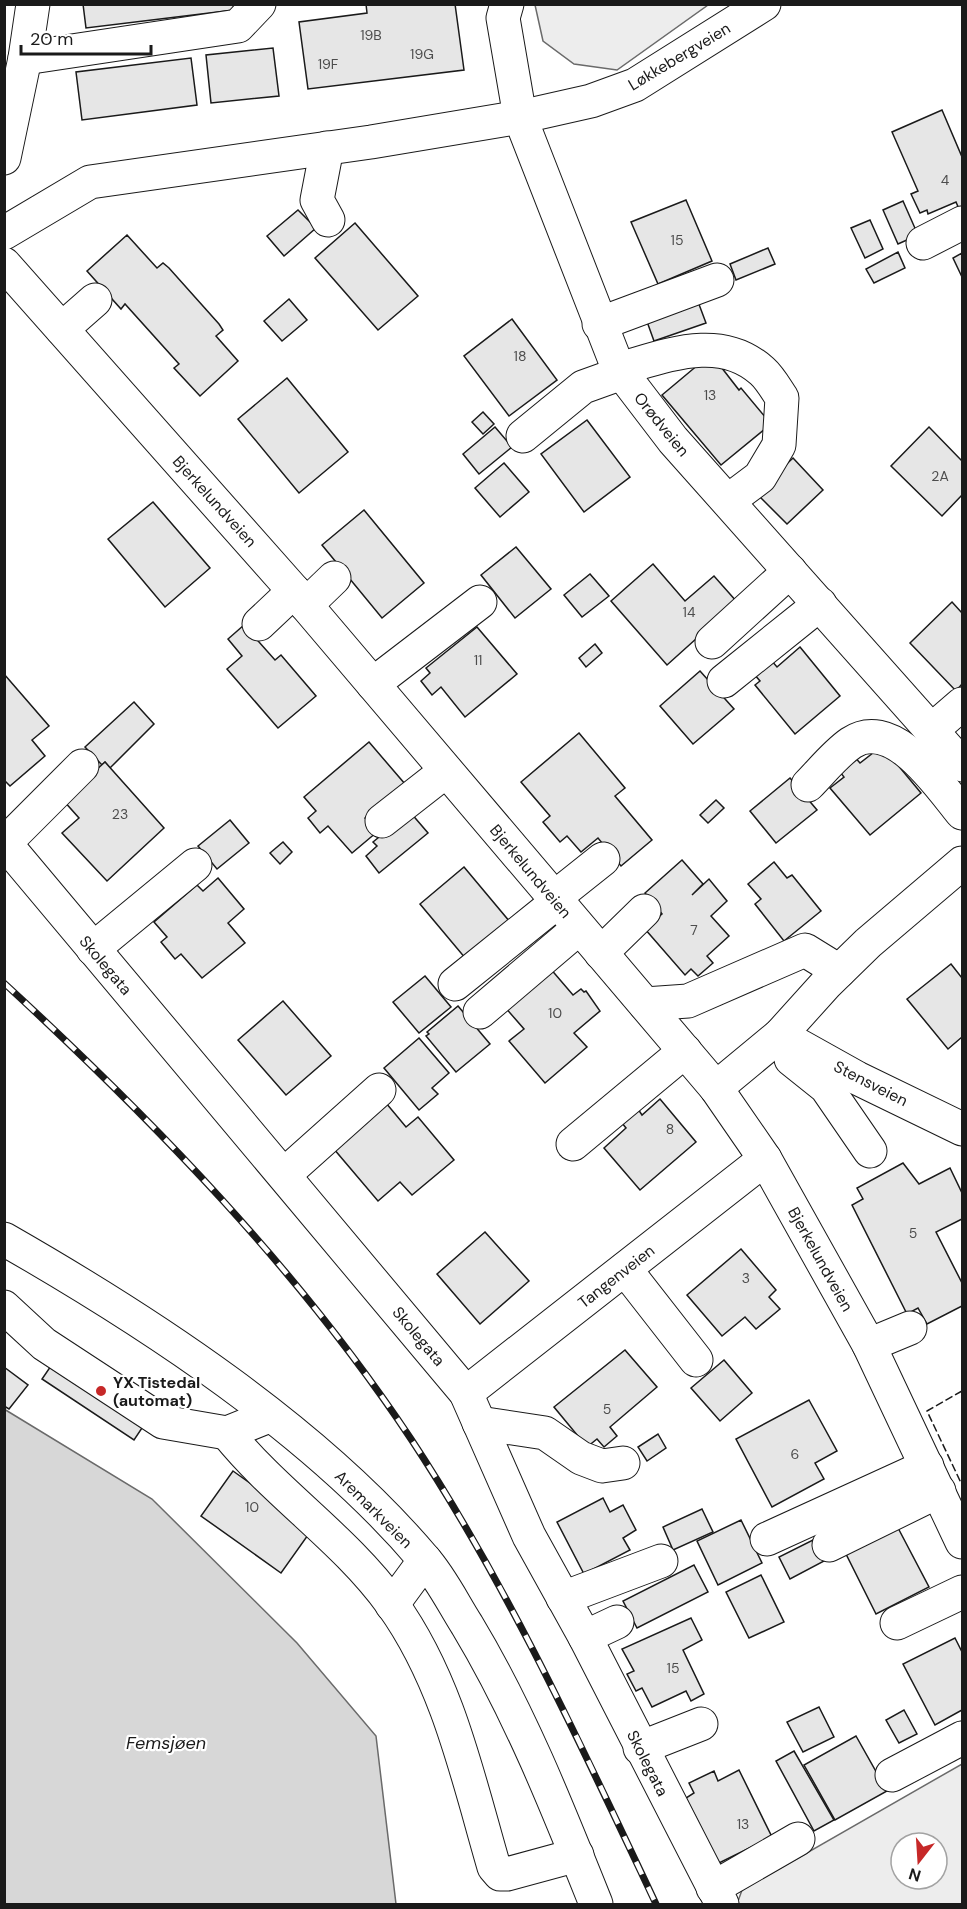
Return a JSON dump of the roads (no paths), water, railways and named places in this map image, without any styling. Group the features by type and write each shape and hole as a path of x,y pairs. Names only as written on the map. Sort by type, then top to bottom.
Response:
{"street":[{"path":"4,158 25,58 33,4"},
{"path":"25,58 238,26 259,4"},
{"name":"Orødveien","path":"507,4 504,18 520,117 599,324 621,371 673,440 963,765"},
{"name":"Løkkebergveien","path":"4,233 90,182 327,148 520,117 591,101 635,85 764,4"},
{"path":"327,148 317,200 328,220"},
{"path":"923,243 963,223"},
{"name":"Bjerkelundveien","path":"4,264 300,598 716,1088 765,1159 869,1345 963,1542"},
{"path":"599,324 717,280"},
{"path":"62,329 95,300"},
{"path":"523,436 583,387 621,371 692,349 728,352 762,371 782,398 779,445 760,477 728,501"},
{"path":"712,642 790,571"},
{"path":"259,624 334,578"},
{"path":"373,684 480,602"},
{"path":"724,681 820,604"},
{"path":"933,729 963,704"},
{"path":"808,785 851,743 870,734 886,737 920,763 963,813"},
{"path":"5,842 82,766"},
{"path":"382,821 446,771"},
{"name":"Skolegata","path":"5,842 466,1393 529,1536 585,1637 717,1896"},
{"path":"455,984 603,859"},
{"path":"93,949 195,865"},
{"path":"716,1088 776,1039 839,971 958,878"},
{"path":"601,953 644,911"},
{"path":"480,1012 579,928"},
{"path":"645,1004 688,1001 805,950 839,971"},
{"path":"776,1039 826,1087 870,1151"},
{"name":"Stensveien","path":"776,1039 963,1129"},
{"path":"573,1144 685,1051"},
{"path":"285,1174 379,1090"},
{"name":"Tangenveien","path":"466,1393 765,1159"},
{"name":"Aremarkveien","path":"4,1239 64,1273 163,1337 269,1416 317,1453 425,1560 489,1662 523,1730 596,1905"},
{"path":"626,1269 696,1360"},
{"path":"4,1307 44,1344 163,1422 227,1433 269,1416"},
{"path":"869,1345 910,1328"},
{"path":"479,1423 545,1433 581,1458 602,1466 623,1463"},
{"path":"227,1433 252,1464 331,1534 392,1605 435,1680 446,1708 494,1868 500,1874 507,1874 577,1855"},
{"path":"767,1539 933,1479"},
{"path":"829,1545 933,1479"},
{"path":"392,1605 425,1560"},
{"path":"563,1598 661,1562"},
{"path":"897,1623 963,1592"},
{"path":"585,1637 617,1622"},
{"path":"640,1748 701,1724"},
{"path":"892,1775 963,1738"},
{"path":"717,1896 798,1839"}],"water":[{"name":"Femsjøen","path":"4,1409 152,1499 297,1643 376,1736 396,1904 5,1904"}],"railway":[{"path":"4,983 115,1089 221,1199 321,1315 367,1376 411,1439 480,1551 542,1667 656,1904"}],"place":[{"name":"YX Tistedal (automat)","path":"101,1391"}]}
